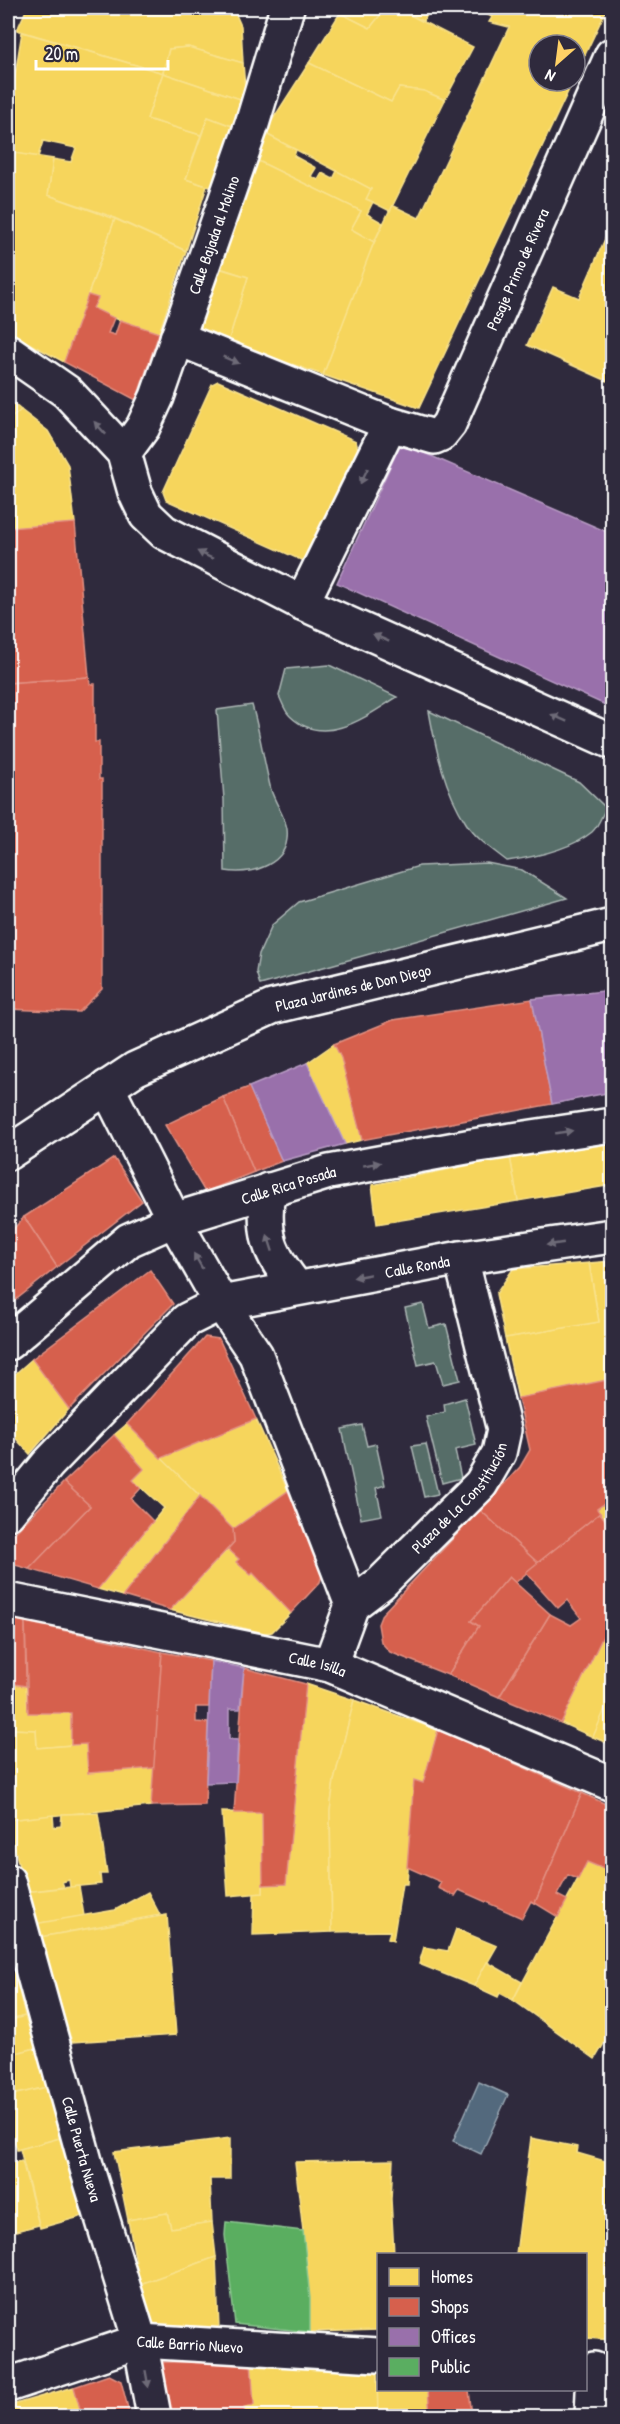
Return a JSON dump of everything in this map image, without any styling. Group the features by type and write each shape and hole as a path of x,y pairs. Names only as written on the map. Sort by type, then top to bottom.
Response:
{"street":[{"name":"Calle Bajada al Molino","path":"124,453 149,416 252,124 287,8"},
{"name":"Pasaje Primo de Rivera","path":"177,338 390,424 434,437 441,434 449,424 612,55"},
{"path":"8,351 66,392 124,453 135,492 146,515 164,532 187,546 302,603 612,742"},
{"path":"302,603 390,424"},
{"name":"Plaza Jardines de Don Diego","path":"8,1153 135,1069 272,1007 612,925"},
{"path":"107,1087 174,1220 221,1303 256,1355 352,1605 330,1665"},
{"name":"Calle Rica Posada","path":"8,1343 129,1240 174,1220 329,1172 472,1146 612,1125"},
{"path":"268,1190 264,1226 277,1264 297,1288"},
{"name":"Calle Ronda","path":"8,1513 48,1464 187,1320 221,1303 460,1258 612,1236"},
{"name":"Plaza de La Constitución","path":"352,1605 381,1583 481,1484 499,1453 504,1430 460,1258"},
{"name":"Calle Isilla","path":"8,1600 330,1665 612,1784"},
{"name":"Calle Puerta Nueva","path":"8,1881 88,2172 140,2341 154,2416"},
{"name":"Calle Barrio Nuevo","path":"8,2385 140,2341 377,2355"},
{"path":"592,2416 597,2369"}],"green space":[{"path":"329,665 397,697 345,726 331,730 317,730 303,725 288,714 279,696 286,669"},
{"path":"252,705 271,790 286,824 287,841 283,851 268,865 247,871 225,871 224,799 217,710"},
{"path":"429,711 579,782 606,808 596,827 583,838 563,848 507,861 474,834 458,810 446,783"},
{"path":"487,863 522,870 567,898 260,985 256,972 259,954 272,925 299,902 419,866"},
{"path":"423,1304 429,1328 446,1324 460,1380 443,1384 436,1361 418,1365 405,1308"},
{"path":"465,1398 476,1445 455,1450 461,1478 442,1483 426,1417 445,1412 444,1404"},
{"path":"362,1425 367,1446 376,1444 385,1485 376,1488 382,1515 361,1519 342,1429"},
{"path":"426,1444 438,1494 424,1497 412,1446"}],"water":[{"path":"479,2082 508,2095 481,2154 453,2141"}],"building: Homes":[{"path":"27,8 175,8 184,11 194,8 233,8 241,26 243,63 188,47 169,49 163,73 17,30"},
{"path":"344,8 386,8 370,28 340,13"},
{"path":"386,8 396,8 473,47 445,100 424,91 399,88 391,102 309,63 340,13 370,28"},
{"path":"396,8 432,8 423,21"},
{"path":"474,8 498,8 492,17"},
{"path":"498,8 607,8 587,50 587,33 527,33 527,93 567,93 419,408 323,375 367,258 392,205 419,218 509,27 489,22"},
{"path":"22,32 163,73 147,119 201,135 186,179 207,186 186,251 110,216 48,195 53,159 71,162 76,148 43,141 38,157 8,152 8,117"},
{"path":"188,47 243,63 246,101 163,73 169,49"},
{"path":"309,63 391,102 399,88 424,91 445,100 390,211 366,199 371,189 264,133"},
{"path":"163,73 246,101 237,128 208,117 201,135 147,119"},
{"path":"208,117 237,128 216,189 186,179"},
{"path":"264,133 296,150 294,156 316,168 311,176 318,180 322,173 333,179 337,171 371,189 366,199 373,202 367,214 383,223 374,242 351,229 361,211 254,159"},
{"path":"8,152 53,159 48,195 115,219 64,362 8,332"},
{"path":"254,159 361,211 351,229 374,242 323,375 228,342 248,277 217,267"},
{"path":"115,219 186,251 159,333 114,318 93,308 98,298 88,295"},
{"path":"612,223 612,383 527,345 553,287 579,298"},
{"path":"218,268 248,277 228,342 197,331"},
{"path":"218,381 356,441 358,450 310,557 301,560 166,500 163,492 212,384"},
{"path":"8,399 21,410 8,421"},
{"path":"21,410 48,431 68,465 75,523 8,528 8,421"},
{"path":"334,1044 341,1058 362,1140 345,1144 307,1063"},
{"path":"612,1139 612,1185 518,1201 510,1157"},
{"path":"510,1157 518,1201 377,1224 372,1185"},
{"path":"612,1261 612,1379 518,1398 505,1338 599,1322 589,1263"},
{"path":"589,1263 599,1322 505,1338 496,1294 513,1269"},
{"path":"32,1359 69,1409 30,1454 8,1430 8,1380"},
{"path":"256,1419 288,1491 233,1529 161,1458"},
{"path":"127,1424 200,1496 123,1596 98,1589 164,1508 133,1480 144,1469 114,1435"},
{"path":"612,1498 612,1529 597,1509"},
{"path":"228,1549 239,1559 236,1562 251,1575 253,1573 291,1613 272,1632 264,1633 170,1610"},
{"path":"612,1624 612,1696 593,1737 561,1723 606,1630"},
{"path":"8,1683 26,1686 28,1713 71,1713 71,1745 37,1748 36,1730 8,1729"},
{"path":"306,1684 354,1700 334,1781 330,1811 332,1932 253,1935 254,1893 263,1893 263,1885 286,1884"},
{"path":"612,1696 612,1745 593,1737"},
{"path":"354,1700 438,1730 423,1783 414,1780 407,1884 402,1884 393,1941 388,1939 390,1931 332,1932 330,1811 334,1781"},
{"path":"8,1729 36,1730 37,1748 86,1744 88,1773 155,1768 151,1806 8,1820"},
{"path":"222,1812 262,1813 263,1893 228,1896"},
{"path":"98,1813 107,1874 100,1874 101,1884 70,1887 69,1880 62,1882 64,1887 25,1892 8,1820 53,1815 54,1827 61,1826 62,1814"},
{"path":"612,1859 612,2030 595,2059 513,2000 587,1862 604,1869"},
{"path":"79,1886 84,1916 34,1924 25,1892"},
{"path":"148,1892 160,1915 40,1937 34,1924 115,1910"},
{"path":"167,1915 176,2035 72,2042 40,1937"},
{"path":"456,1929 497,1946 474,1986 419,1964 424,1947 448,1951"},
{"path":"10,1954 25,2016 8,2021 8,1955"},
{"path":"487,1962 522,1982 513,2000 500,1993 498,1997 474,1986"},
{"path":"25,2016 36,2048 8,2055 8,2021"},
{"path":"36,2048 47,2087 8,2096 8,2055"},
{"path":"47,2087 60,2138 17,2150 8,2119 8,2096"},
{"path":"60,2138 87,2215 40,2228 20,2149"},
{"path":"230,2138 230,2179 210,2179 212,2222 171,2228 167,2213 128,2220 114,2152"},
{"path":"531,2138 578,2147 577,2153 612,2163 612,2340 587,2338 587,2253 516,2253"},
{"path":"393,2160 391,2199 394,2253 377,2253 377,2330 310,2332 307,2265 295,2162"},
{"path":"22,2161 39,2225 8,2233 8,2163"},
{"path":"167,2213 171,2228 212,2222 216,2257 140,2284 128,2220"},
{"path":"216,2257 219,2329 151,2329 140,2284"},
{"path":"251,2362 377,2370 378,2416 245,2416 244,2407 254,2405"},
{"path":"74,2387 82,2416 8,2416 8,2406"},
{"path":"377,2391 428,2391 430,2416 378,2416"}],"building: Shops":[{"path":"88,295 98,298 93,308 114,318 108,333 115,335 120,320 159,333 136,400 64,362"},
{"path":"75,523 89,677 8,683 8,528"},
{"path":"89,677 90,684 95,684 95,742 99,742 99,779 102,779 102,989 79,1012 8,1009 8,683"},
{"path":"532,999 552,1104 362,1140 341,1058 334,1044 393,1020"},
{"path":"249,1087 282,1161 254,1172 223,1097"},
{"path":"223,1097 254,1172 205,1192 165,1125"},
{"path":"114,1158 142,1201 57,1267 24,1217"},
{"path":"24,1217 57,1267 8,1306 8,1235"},
{"path":"150,1270 173,1304 69,1409 32,1359"},
{"path":"205,1337 219,1339 256,1419 161,1458 127,1424"},
{"path":"612,1379 612,1498 597,1509 600,1513 538,1563 480,1510 520,1467 530,1450 518,1398"},
{"path":"114,1435 144,1469 133,1480 141,1488 131,1499 153,1521 98,1589 29,1569 90,1506 64,1482"},
{"path":"64,1482 90,1506 29,1569 8,1563 8,1540"},
{"path":"288,1491 323,1572 320,1582 291,1613 253,1573 251,1575 236,1562 239,1559 228,1549 234,1542 233,1529"},
{"path":"200,1496 233,1529 234,1542 170,1610 123,1596"},
{"path":"480,1510 538,1563 515,1583 509,1577 471,1621 479,1626 448,1675 390,1652 381,1642 378,1624 382,1614"},
{"path":"600,1513 612,1529 612,1624 606,1630 561,1723 499,1697 550,1614 571,1625 581,1618 567,1600 558,1608 526,1572"},
{"path":"509,1577 550,1614 499,1697 448,1675 479,1626 471,1621"},
{"path":"8,1618 25,1622 26,1686 8,1683"},
{"path":"25,1622 162,1652 155,1768 88,1773 86,1744 71,1745 71,1713 28,1713"},
{"path":"162,1652 211,1661 209,1707 196,1707 196,1722 208,1723 205,1805 151,1806"},
{"path":"244,1668 306,1684 286,1884 263,1885 262,1813 234,1813"},
{"path":"438,1730 582,1793 535,1903 531,1901 522,1918 459,1890 455,1896 438,1888 441,1882 407,1867 414,1780 423,1783"},
{"path":"582,1793 612,1807 612,1859 604,1869 587,1862 578,1879 568,1875 557,1895 567,1900 558,1917 535,1903"},
{"path":"158,2362 251,2362 254,2405 244,2407 245,2416 166,2416"},
{"path":"109,2375 121,2381 130,2416 82,2416 74,2387"},
{"path":"428,2391 469,2391 472,2416 430,2416"}],"building: Offices":[{"path":"401,443 612,534 612,708 337,583"},
{"path":"612,990 612,1092 552,1104 532,999"},
{"path":"307,1063 345,1144 282,1161 249,1087"},
{"path":"211,1661 244,1668 240,1709 229,1709 229,1739 238,1740 236,1782 206,1783"}],"building: Public":[{"path":"226,2222 303,2231 310,2298 310,2332 235,2324 225,2235"}]}
